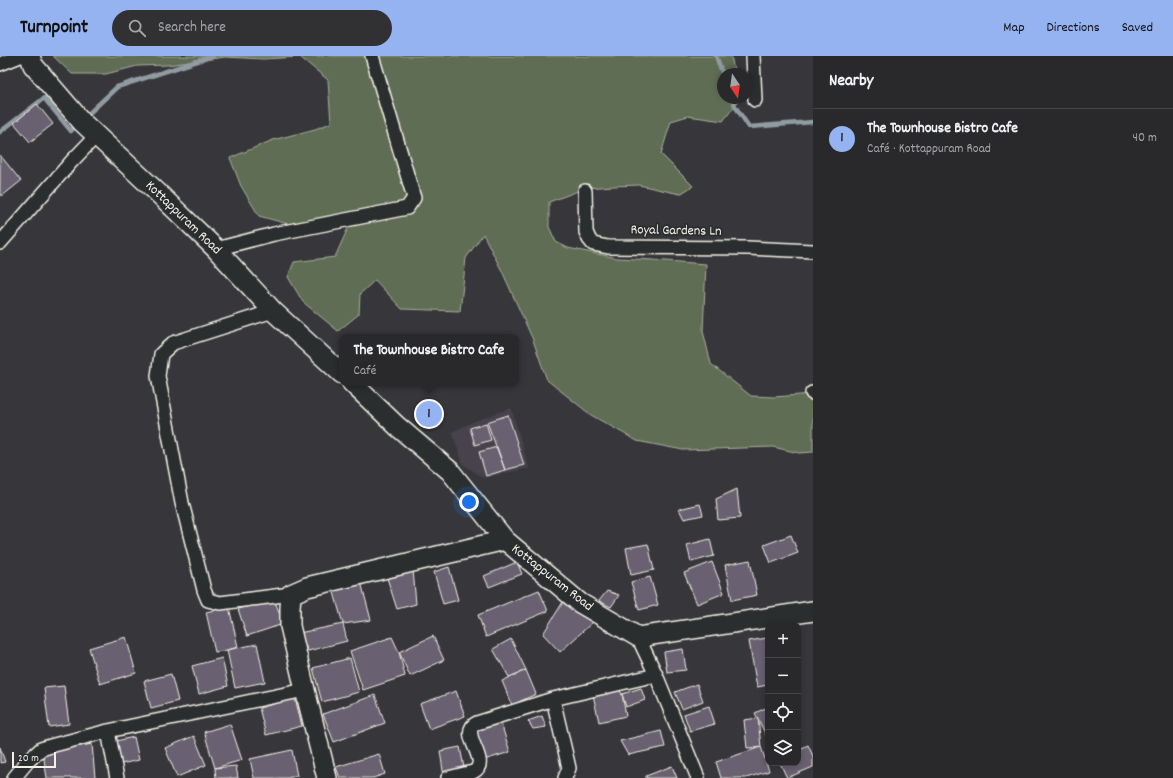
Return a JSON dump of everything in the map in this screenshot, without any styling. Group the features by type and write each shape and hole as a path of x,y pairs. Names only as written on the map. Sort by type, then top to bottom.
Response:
{"street":[{"path":"0,64 20,56"},
{"name":"Kottappuram Road","path":"30,56 33,65 79,119 216,249 273,311 339,371"},
{"path":"216,249 274,234 407,208 414,198 372,56"},
{"path":"753,56 755,100"},
{"path":"0,244 72,161 96,136"},
{"name":"Royal Gardens Ln","path":"585,192 586,232 593,244 608,247 748,248 813,251"},
{"path":"273,311 173,343 161,354 158,376 182,503 204,590 208,600 220,602 291,594 308,587 505,540"},
{"name":"Kottappuram Road","path":"355,386 396,426 450,471 505,540 580,604 638,637"},
{"path":"291,594 290,626 327,778"},
{"path":"698,778 656,675 638,637 813,612"},
{"path":"448,778 473,772 479,767 480,763 470,729 472,726 553,699 656,675"},
{"path":"14,778 28,761 41,749 108,731 305,690"},
{"path":"553,699 569,768 565,778"},
{"path":"108,731 117,778"}],"shaded area":[{"path":"511,408 529,468 483,478 463,464 452,432 475,421"}],"green space":[{"path":"53,56 731,56 734,68 717,68 717,104 736,104 723,121 688,116 671,121 661,154 693,186 680,194 639,185 586,188 549,202 549,227 556,242 568,248 617,258 706,264 703,331 711,364 751,396 774,397 813,394 813,452 799,453 773,447 683,450 637,441 591,415 547,380 533,340 502,271 483,234 466,258 460,311 402,309 375,280 360,294 359,314 338,331 303,302 288,277 294,262 335,257 348,228 332,223 292,225 259,216 241,186 230,158 273,140 315,129 331,123 328,80 300,57 263,59 225,57 168,65 137,66 106,74 72,74"}],"building":[{"path":"37,104 53,124 30,142 14,123"},
{"path":"0,155 21,181 2,196 0,193"},
{"path":"508,415 524,465 505,470 487,422"},
{"path":"486,423 491,440 475,445 470,428"},
{"path":"497,447 505,470 486,476 479,452"},
{"path":"737,489 740,518 718,520 716,499"},
{"path":"700,504 703,515 684,519 679,509"},
{"path":"791,535 798,553 771,563 764,545"},
{"path":"710,539 714,556 691,562 687,545"},
{"path":"648,544 654,570 631,575 626,548"},
{"path":"750,560 757,595 732,600 725,565"},
{"path":"517,562 522,574 489,587 484,576"},
{"path":"712,562 724,593 697,604 684,573"},
{"path":"449,567 458,600 443,604 434,572"},
{"path":"413,570 416,604 397,609 387,578"},
{"path":"650,577 658,605 639,610 631,582"},
{"path":"361,582 371,620 343,624 333,589"},
{"path":"539,590 548,611 486,637 478,615"},
{"path":"607,591 619,595 611,607 599,601"},
{"path":"275,601 283,624 247,636 238,609"},
{"path":"563,602 594,621 560,652 543,634"},
{"path":"229,607 238,647 215,652 206,612"},
{"path":"343,624 347,641 308,651 299,633"},
{"path":"433,636 444,660 410,676 399,652"},
{"path":"126,637 136,673 100,684 89,648"},
{"path":"392,637 399,652 405,676 363,690 350,651"},
{"path":"765,638 765,686 757,687 749,641"},
{"path":"511,639 526,670 509,677 493,649"},
{"path":"257,644 265,682 235,688 227,650"},
{"path":"683,649 686,670 667,672 664,652"},
{"path":"222,658 228,686 199,694 192,666"},
{"path":"350,658 359,692 322,702 313,668"},
{"path":"526,670 536,694 512,705 502,681"},
{"path":"171,674 178,701 151,708 144,681"},
{"path":"697,684 703,701 682,709 675,692"},
{"path":"64,686 69,724 49,727 44,688"},
{"path":"641,688 645,700 626,707 622,694"},
{"path":"619,689 622,694 626,716 599,722 593,695"},
{"path":"456,691 465,716 429,729 420,704"},
{"path":"375,695 385,723 334,742 323,714"},
{"path":"295,698 302,726 266,735 259,708"},
{"path":"709,706 715,724 690,731 684,714"},
{"path":"765,708 765,733 755,713"},
{"path":"542,716 546,727 533,729 528,721"},
{"path":"758,718 761,747 747,748 744,720"},
{"path":"500,720 510,752 484,760 474,728"},
{"path":"230,724 242,760 215,768 204,732"},
{"path":"661,731 665,747 628,755 620,741"},
{"path":"194,736 206,765 177,777 165,748"},
{"path":"134,737 139,760 121,764 116,741"},
{"path":"92,744 95,778 47,778 43,753"},
{"path":"808,745 813,756 813,767 787,778 781,766 801,766 801,748"},
{"path":"0,747 5,762 0,763"},
{"path":"460,747 465,773 444,777 440,751"},
{"path":"761,747 765,759 765,766 767,766 769,771 746,778 721,778 716,762"},
{"path":"292,750 297,776 287,778 254,778 250,759"},
{"path":"379,754 385,774 373,778 340,778 336,767"},
{"path":"236,766 238,778 216,778 215,768"},
{"path":"672,766 677,778 646,778 646,776"}],"waterway":[{"path":"84,118 117,87 213,56"},
{"path":"716,56 720,68"},
{"path":"0,132 44,98 71,131 78,123"},
{"path":"734,104 749,127 813,122"}],"place":[{"name":"The Townhouse Bistro Cafe","path":"429,414"}]}
